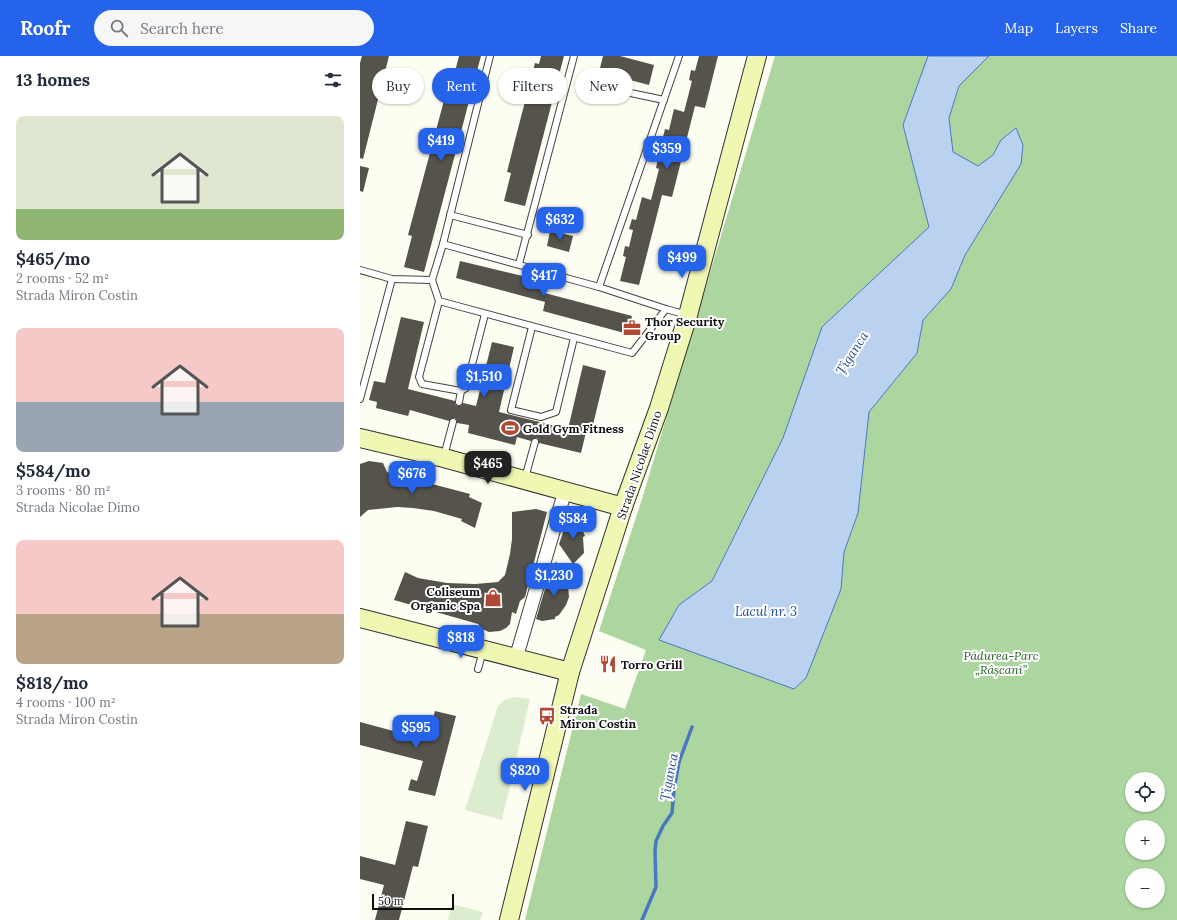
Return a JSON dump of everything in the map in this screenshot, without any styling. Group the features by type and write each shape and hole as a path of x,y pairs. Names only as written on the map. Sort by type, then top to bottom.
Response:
{"main road":[{"name":"Strada Nicolae Dimo","path":"509,920 570,672 623,507 658,408 688,315 757,56"},
{"path":"360,438 444,458 623,507"},
{"path":"360,618 570,672"}],"street":[{"path":"516,658 565,491"}],"lane":[{"path":"486,314 466,388 461,391 422,384 420,381 439,301 432,280 443,244 490,56"},
{"path":"519,264 528,235 574,56"},
{"path":"599,287 679,56"},
{"path":"633,94 664,100"},
{"path":"450,215 528,235"},
{"path":"443,244 599,287 688,315"},
{"path":"360,270 392,279 432,280"},
{"path":"360,399 392,279"},
{"path":"439,301 632,353 666,309"},
{"path":"532,327 511,410 540,420 556,412 574,338"},
{"path":"459,402 461,391"},
{"path":"444,458 453,422"},
{"path":"525,480 535,442"},
{"path":"478,669 484,649"}],"green space":[{"name":"Pădurea-Parc „Râșcani”","path":"775,56 928,56 903,125 929,227 822,327 783,438 712,581 679,605 659,640 841,589 844,552 858,513 869,412 917,353 923,320 951,289 965,255 985,223 1001,140 993,155 978,167 953,152 949,118 959,86 989,56 1177,56 1177,920 525,920 581,694 625,709 646,650 599,631 642,499"},
{"path":"514,697 530,699 502,820 465,810 498,706 504,700"},
{"path":"452,904 483,912 480,920 448,920"}],"water":[{"name":"Lacul nr. 3","path":"928,56 989,56 959,86 949,118 953,152 978,166 993,155 1001,140 1016,128 1023,145 1021,164 965,255 951,289 923,320 917,353 869,412 858,513 844,552 841,589 806,678 794,689 659,640 679,605 712,581 783,438 822,327 929,227 903,125"}],"building":[{"path":"362,56 389,56 386,68 372,68 372,104 377,104 363,159 360,158 360,63"},
{"path":"459,56 481,56 478,68 456,68"},
{"path":"541,56 564,56 561,68 534,68 535,63 539,64"},
{"path":"603,56 620,56 654,65 649,85 633,81 633,68 600,68"},
{"path":"699,56 718,56 705,108 695,106 672,197 662,195 639,285 620,281 626,257 623,256 625,246 629,247 633,230 629,229 632,219 636,220 642,197 651,200 659,169 656,168 658,158 661,159 666,143 662,141 665,129 669,130 674,109 684,112 692,81 689,80 691,70 695,71"},
{"path":"443,104 468,104 424,272 404,267 412,236 408,235"},
{"path":"524,104 552,104 525,206 504,201 511,173 507,172"},
{"path":"360,166 369,168 363,192 360,191"},
{"path":"550,231 573,236 569,252 547,246"},
{"path":"460,261 544,281 541,292 632,316 628,334 543,311 545,302 456,278"},
{"path":"401,317 424,322 408,389 455,401 455,404 458,406 461,406 463,403 476,406 492,342 514,347 499,412 568,429 583,365 606,371 591,433 586,432 581,453 539,443 538,439 536,438 531,441 517,437 515,445 468,433 469,425 457,423 456,419 454,418 449,421 410,410 408,416 376,408 377,402 369,400 374,381 385,383"},
{"path":"369,461 383,463 387,472 470,494 469,497 482,503 475,528 461,521 462,519 434,511 413,508 397,507 368,510 360,517 360,464"},
{"path":"536,509 547,512 525,597 520,601 516,614 512,612 510,624 506,628 500,631 489,632 482,629 478,624 394,600 405,572 418,578 447,583 475,584 498,582 505,575 510,554 512,539 512,512"},
{"path":"569,515 579,521 578,522 583,528 582,529 585,536 583,537 584,553 573,564 559,544"},
{"path":"556,561 566,586 568,585 569,597 566,605 559,615 555,617 555,619 542,621 536,619 544,592"},
{"path":"435,711 456,716 435,796 408,790 411,779 417,781 423,761 360,745 360,722 427,740"},
{"path":"406,821 428,826 418,867 413,866 399,920 375,920 384,885 360,879 360,856 395,865"}],"waterway":[{"name":"Țîganca","path":"642,920 656,887 656,841 663,826 672,813 674,789 679,762 692,727"}],"place":[{"name":"Thor Security Group","path":"632,328"},
{"name":"Gold Gym Fitness","path":"510,428"},
{"name":"Coliseum Organic Spa","path":"493,598"},
{"name":"Torro Grill","path":"608,664"},
{"name":"Strada Miron Costin","path":"547,716"}]}
